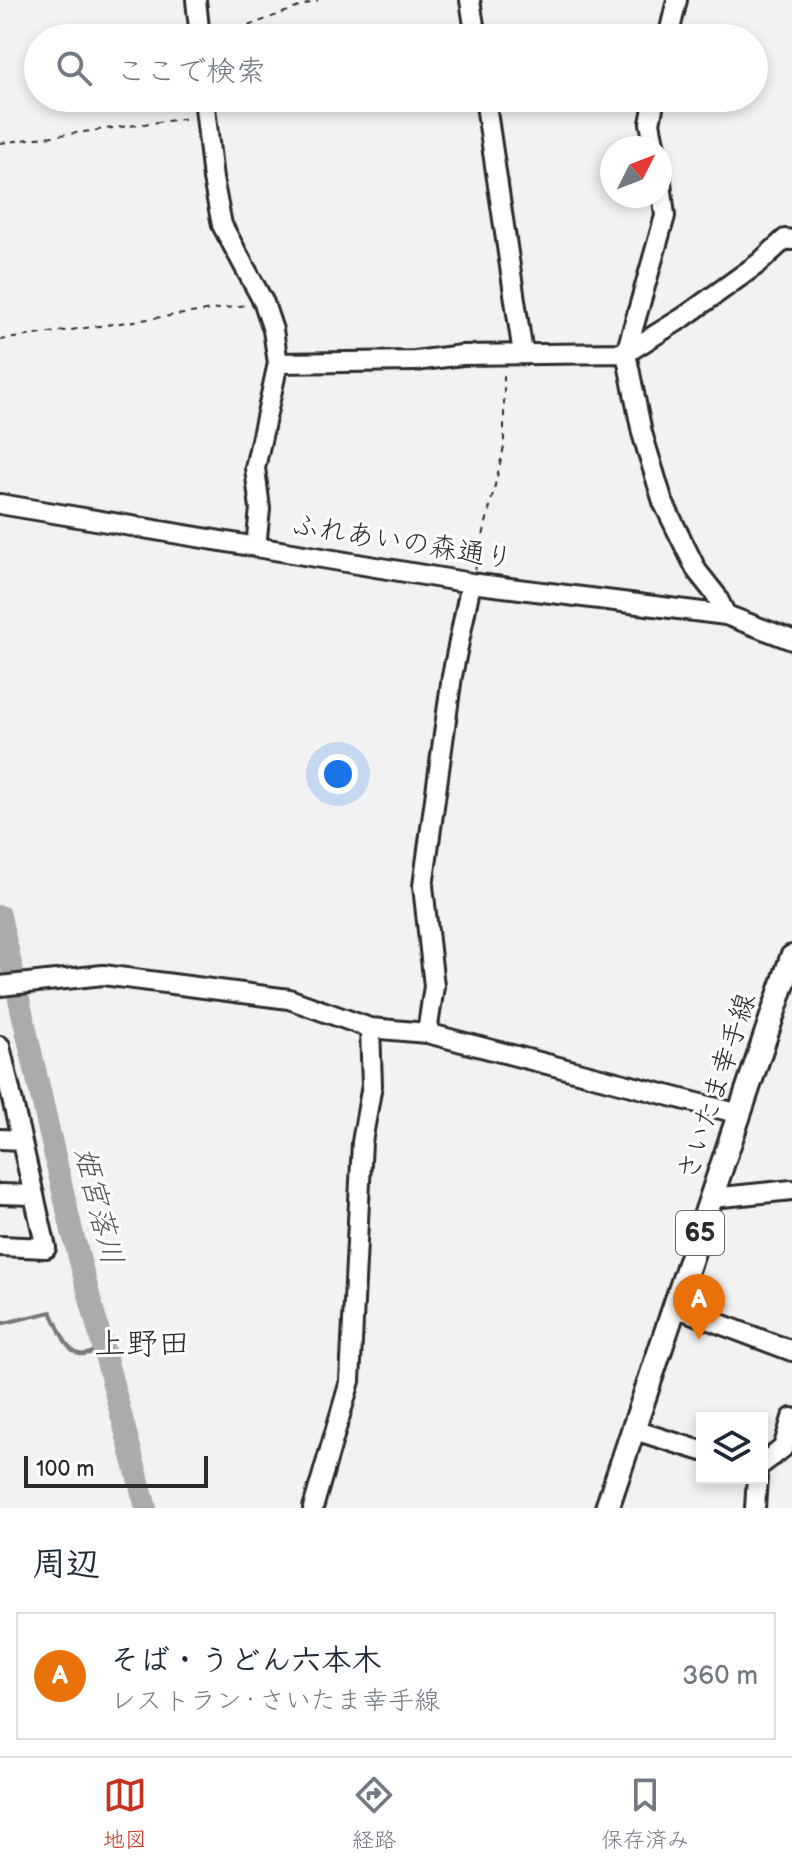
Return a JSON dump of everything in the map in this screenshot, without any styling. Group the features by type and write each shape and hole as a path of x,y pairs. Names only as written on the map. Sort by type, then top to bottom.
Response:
{"main road":[{"name":"さいたま幸手線","path":"607,1508 792,957"}],"street":[{"path":"196,0 199,24"},
{"path":"470,0 474,24"},
{"path":"671,24 677,0"},
{"path":"206,112 222,225 264,303 273,330 278,363 255,468 260,509 256,547"},
{"path":"487,112 514,354"},
{"path":"652,112 653,136"},
{"path":"664,208 665,216 626,353 642,433 663,502 697,571 716,595 726,615"},
{"path":"278,363 415,361 462,355 626,353 697,308 759,263 785,239 792,240"},
{"name":"ふれあいの森通り","path":"0,504 471,583 726,615 792,640"},
{"path":"427,1033 434,986 423,886 452,676 471,583"},
{"path":"0,986 103,975 289,999 370,1028 427,1033 740,1114"},
{"path":"313,1508 350,1381 362,1142 372,1085 370,1028"},
{"path":"0,1046 4,1084 21,1140 46,1248 0,1246"},
{"path":"0,1139 21,1140"},
{"path":"712,1198 792,1190"},
{"path":"0,1194 34,1195"},
{"path":"675,1307 792,1351"},
{"path":"768,1459 783,1448 792,1418"},
{"path":"634,1430 696,1449"},
{"path":"755,1508 757,1484"}],"path":[{"path":"253,24 318,0"},
{"path":"0,143 177,112"},
{"path":"0,340 264,303"},
{"path":"471,583 504,447 514,354"}],"waterway":[{"name":"姫宮落川","path":"0,916 72,1231 146,1508"},
{"path":"0,1324 51,1312 74,1351 85,1354 104,1348"}],"place":[{"name":"そば・うどん六本木","path":"699,1340"}],"district":[{"name":"上野田","path":"142,1344"}]}
